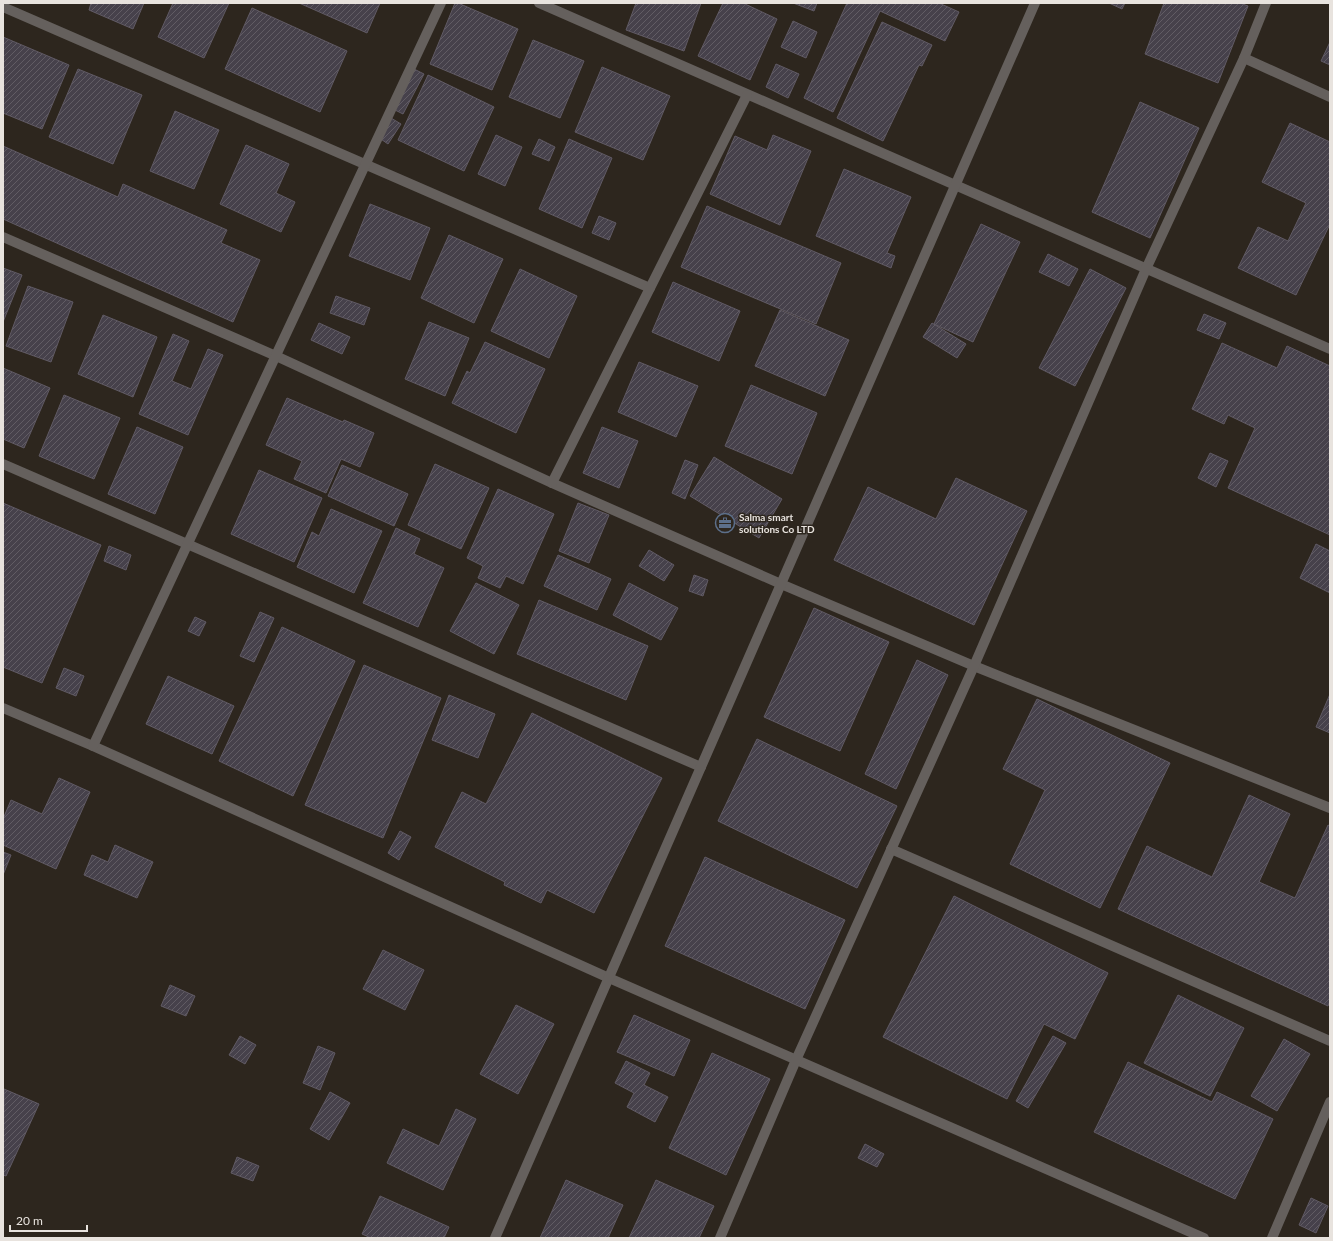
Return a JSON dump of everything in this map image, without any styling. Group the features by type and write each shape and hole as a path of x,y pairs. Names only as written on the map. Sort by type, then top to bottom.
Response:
{"street":[{"path":"93,746 441,3"},
{"path":"539,3 1330,349"},
{"path":"495,1238 1035,3"},
{"path":"720,1238 796,1060 974,666 1146,269 1244,58 1266,3"},
{"path":"3,7 650,288"},
{"path":"1244,58 1330,97"},
{"path":"552,483 747,95"},
{"path":"3,237 276,356 552,483 781,584 974,666 1330,808"},
{"path":"3,464 701,767"},
{"path":"3,708 93,746 609,978 1204,1238"},
{"path":"891,849 1330,1040"},
{"path":"1272,1238 1330,1102"}],"building":[{"path":"91,3 144,3 133,29 89,10"},
{"path":"173,3 229,3 204,58 158,37"},
{"path":"299,3 380,3 367,33"},
{"path":"455,3 518,29 492,90 430,64"},
{"path":"636,3 701,3 684,51 626,30"},
{"path":"723,3 743,3 777,19 750,80 698,56"},
{"path":"793,3 817,3 814,11"},
{"path":"847,3 939,3 959,12 945,41 880,11 833,112 804,98"},
{"path":"1109,3 1125,3 1122,9"},
{"path":"1164,3 1240,3 1248,6 1218,83 1145,54"},
{"path":"252,8 347,51 320,112 225,69"},
{"path":"793,21 817,32 806,58 781,47"},
{"path":"882,22 932,45 922,66 919,65 883,141 837,118"},
{"path":"3,37 69,65 42,129 3,113"},
{"path":"533,40 584,61 560,118 509,97"},
{"path":"1330,42 1330,65 1321,61"},
{"path":"776,64 799,74 788,98 766,87"},
{"path":"602,67 670,96 643,160 575,132"},
{"path":"78,69 142,95 113,164 49,137"},
{"path":"414,69 424,74 403,114 393,109"},
{"path":"428,75 494,107 464,171 398,140"},
{"path":"1140,102 1199,128 1150,238 1092,212"},
{"path":"175,111 219,130 194,189 150,171"},
{"path":"391,118 401,124 388,144 378,137"},
{"path":"1290,123 1330,142 1330,224 1296,295 1238,268 1258,227 1288,241 1306,203 1262,182"},
{"path":"496,135 522,147 505,186 478,174"},
{"path":"773,135 811,151 780,225 710,194 735,136 767,150"},
{"path":"539,139 555,147 549,161 532,154"},
{"path":"569,139 612,158 582,228 539,209"},
{"path":"246,145 289,164 276,193 295,202 281,232 220,204"},
{"path":"3,146 118,197 123,184 227,230 221,243 260,260 233,322 3,219"},
{"path":"844,169 911,197 887,253 895,256 891,268 816,236"},
{"path":"370,204 430,228 410,280 349,256"},
{"path":"707,206 841,263 816,324 681,267"},
{"path":"599,216 616,223 609,240 592,233"},
{"path":"981,224 1020,242 973,342 934,324"},
{"path":"449,235 503,259 474,323 421,298"},
{"path":"1048,254 1078,269 1069,286 1039,272"},
{"path":"3,268 22,275 3,322"},
{"path":"520,269 577,296 549,358 491,331"},
{"path":"1090,269 1126,288 1075,386 1039,368"},
{"path":"673,282 740,311 719,361 652,332"},
{"path":"28,286 73,302 51,362 6,346"},
{"path":"336,296 370,308 364,325 330,313"},
{"path":"780,310 849,340 825,396 755,366"},
{"path":"1204,314 1226,323 1219,339 1197,330"},
{"path":"103,315 157,337 133,397 78,374"},
{"path":"429,322 469,338 445,396 405,379"},
{"path":"319,323 350,337 342,354 311,340"},
{"path":"932,323 966,344 957,358 923,337"},
{"path":"173,334 189,341 172,381 191,389 208,349 223,355 188,435 139,414"},
{"path":"485,342 545,369 516,433 452,403 467,371 470,373"},
{"path":"1222,343 1277,368 1287,346 1330,366 1330,535 1228,488 1255,428 1228,415 1224,424 1192,409"},
{"path":"639,362 698,386 676,437 618,412"},
{"path":"3,368 50,388 24,448 3,439"},
{"path":"751,385 817,413 792,474 725,446"},
{"path":"64,395 120,418 94,479 39,456"},
{"path":"287,398 343,422 344,420 374,433 360,467 341,459 326,493 294,479 302,461 266,445"},
{"path":"137,427 183,447 155,514 108,494"},
{"path":"602,427 638,441 619,488 583,473"},
{"path":"1210,453 1228,461 1216,487 1198,478"},
{"path":"714,457 782,499 759,538 690,496"},
{"path":"685,460 698,465 685,499 672,493"},
{"path":"435,464 489,488 461,549 408,525"},
{"path":"342,465 408,494 394,526 328,496"},
{"path":"259,470 322,498 294,562 231,534"},
{"path":"956,478 1027,511 974,625 834,560 868,487 936,519"},
{"path":"498,489 554,514 523,584 506,576 500,588 478,578 483,566 467,558"},
{"path":"3,503 101,545 42,683 3,667"},
{"path":"578,503 609,515 589,563 559,551"},
{"path":"331,509 382,531 354,593 297,567 312,532 319,536"},
{"path":"396,528 420,539 414,554 444,568 418,627 363,603"},
{"path":"1316,544 1330,551 1330,593 1300,578"},
{"path":"109,546 131,555 126,570 104,561"},
{"path":"649,550 674,565 664,581 639,566"},
{"path":"558,555 611,579 597,610 544,586"},
{"path":"694,575 708,580 703,596 689,591"},
{"path":"476,583 519,605 494,654 450,631"},
{"path":"629,583 678,608 661,640 613,615"},
{"path":"539,600 648,646 626,700 517,654"},
{"path":"814,608 889,642 840,751 764,717"},
{"path":"260,612 274,618 254,662 240,656"},
{"path":"195,617 206,622 199,636 188,631"},
{"path":"282,627 355,661 293,796 219,761"},
{"path":"917,660 948,675 896,789 865,774"},
{"path":"364,665 441,698 383,838 305,805"},
{"path":"64,668 84,676 76,696 56,688"},
{"path":"168,676 234,706 212,754 146,724"},
{"path":"1330,694 1330,733 1316,727"},
{"path":"449,695 495,714 478,758 432,740"},
{"path":"1037,699 1170,763 1100,908 1010,864 1045,790 1003,769"},
{"path":"532,713 662,778 594,913 547,890 541,903 504,885 505,882 435,847 462,792 486,804"},
{"path":"757,739 897,806 857,888 718,821"},
{"path":"59,778 90,792 56,869 3,845 3,819 11,800 42,814"},
{"path":"1249,795 1290,814 1259,882 1295,898 1328,825 1330,826 1330,1001 1328,1006 1118,909 1147,846 1212,877"},
{"path":"400,831 411,837 399,860 388,853"},
{"path":"115,845 153,862 137,898 84,875 92,855 108,862"},
{"path":"3,852 11,855 3,875"},
{"path":"705,857 845,920 805,1009 665,946"},
{"path":"954,896 1108,973 1075,1039 1044,1024 1007,1099 883,1037"},
{"path":"383,950 424,970 405,1010 363,989"},
{"path":"170,985 195,996 186,1016 161,1006"},
{"path":"1178,995 1244,1028 1210,1096 1144,1063"},
{"path":"516,1005 554,1024 518,1094 480,1074"},
{"path":"634,1015 690,1040 674,1076 617,1052"},
{"path":"240,1036 256,1045 245,1064 229,1055"},
{"path":"1053,1036 1066,1043 1028,1108 1016,1101"},
{"path":"1284,1039 1310,1054 1277,1111 1251,1096"},
{"path":"318,1046 335,1053 320,1090 303,1083"},
{"path":"712,1053 770,1079 726,1175 669,1148"},
{"path":"626,1061 650,1073 644,1085 668,1097 655,1122 627,1107 634,1093 615,1083"},
{"path":"1128,1062 1212,1102 1217,1092 1273,1119 1235,1199 1094,1132"},
{"path":"4,1089 39,1104 6,1176 3,1175"},
{"path":"330,1092 350,1103 329,1140 310,1129"},
{"path":"456,1109 476,1119 443,1190 387,1163 403,1129 439,1146"},
{"path":"865,1144 884,1154 877,1167 858,1158"},
{"path":"237,1157 259,1166 253,1181 231,1173"},
{"path":"566,1180 623,1205 608,1238 540,1238"},
{"path":"656,1180 714,1206 699,1238 629,1238"},
{"path":"380,1196 449,1227 444,1238 371,1238 362,1234"},
{"path":"1311,1198 1328,1206 1316,1233 1299,1225"}],"place":[{"name":"Salma smart solutions Co LTD","path":"725,523"}]}
